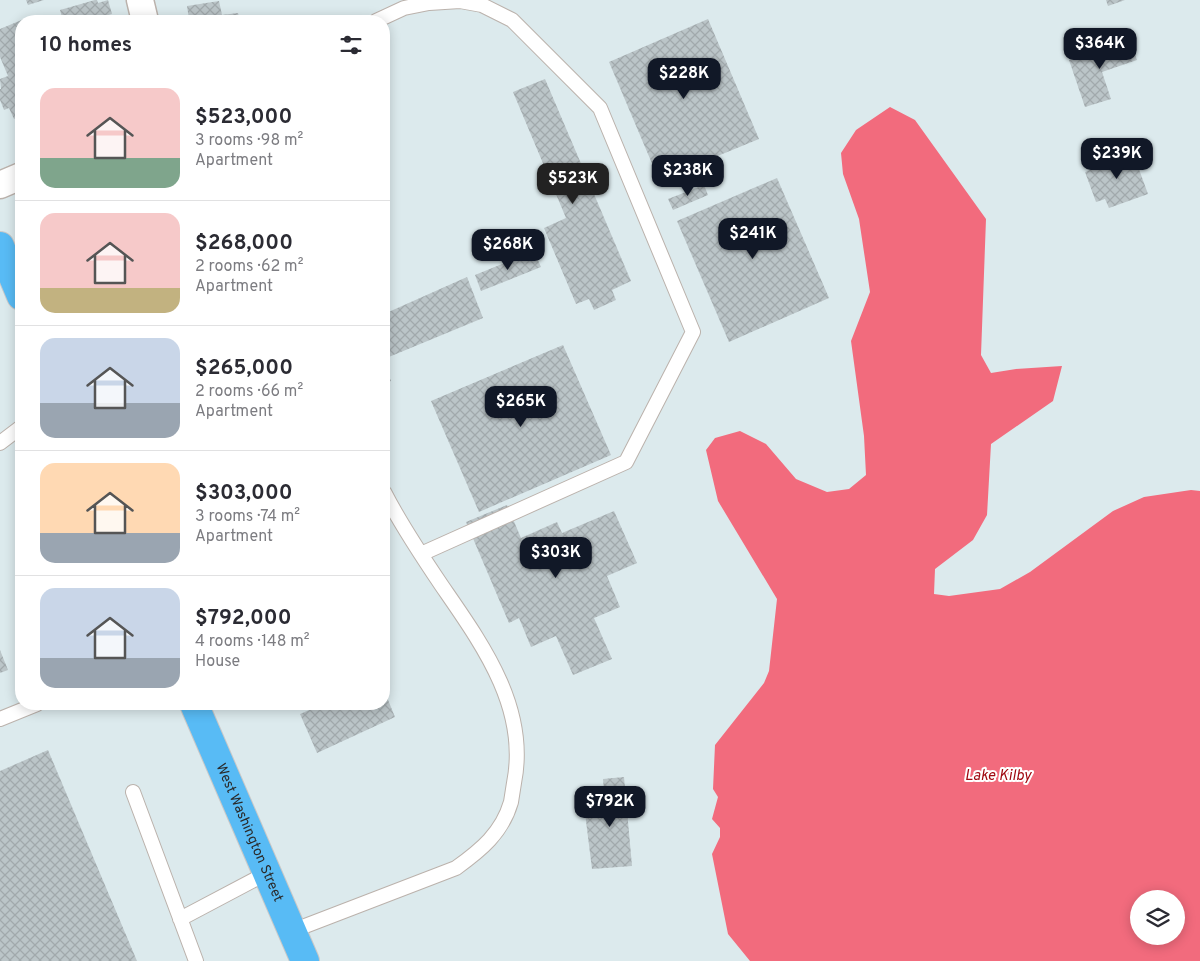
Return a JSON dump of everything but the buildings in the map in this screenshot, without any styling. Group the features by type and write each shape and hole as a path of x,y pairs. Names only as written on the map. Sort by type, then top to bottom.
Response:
{"main road":[{"path":"0,246 15,282"},
{"name":"West Washington Street","path":"197,710 305,961"}],"street":[{"path":"140,0 144,15"},
{"path":"0,185 15,179"}],"lane":[{"path":"389,15 404,8 429,3 460,1 482,5 512,20 600,108 693,332 626,462 421,554"},
{"path":"0,443 15,432"},
{"path":"292,931 456,868 476,854 490,840 503,820 511,802 516,773 517,742 512,713 504,690 480,641 421,554 390,504"},
{"path":"0,719 22,710"},
{"path":"133,792 196,961"},
{"path":"180,919 267,873"}],"water":[{"name":"Lake Kilby","path":"890,107 915,120 986,219 981,355 991,373 1016,369 1062,366 1053,401 991,444 987,515 973,540 935,569 934,594 949,596 1000,589 1030,572 1113,511 1144,497 1191,490 1200,491 1200,961 750,961 728,934 712,854 720,837 720,828 712,819 718,797 713,789 715,745 764,683 769,671 777,599 718,501 706,450 715,438 740,431 766,444 796,479 827,492 849,489 866,475 864,436 851,341 870,292 859,219 843,174 841,153 856,130"}]}
